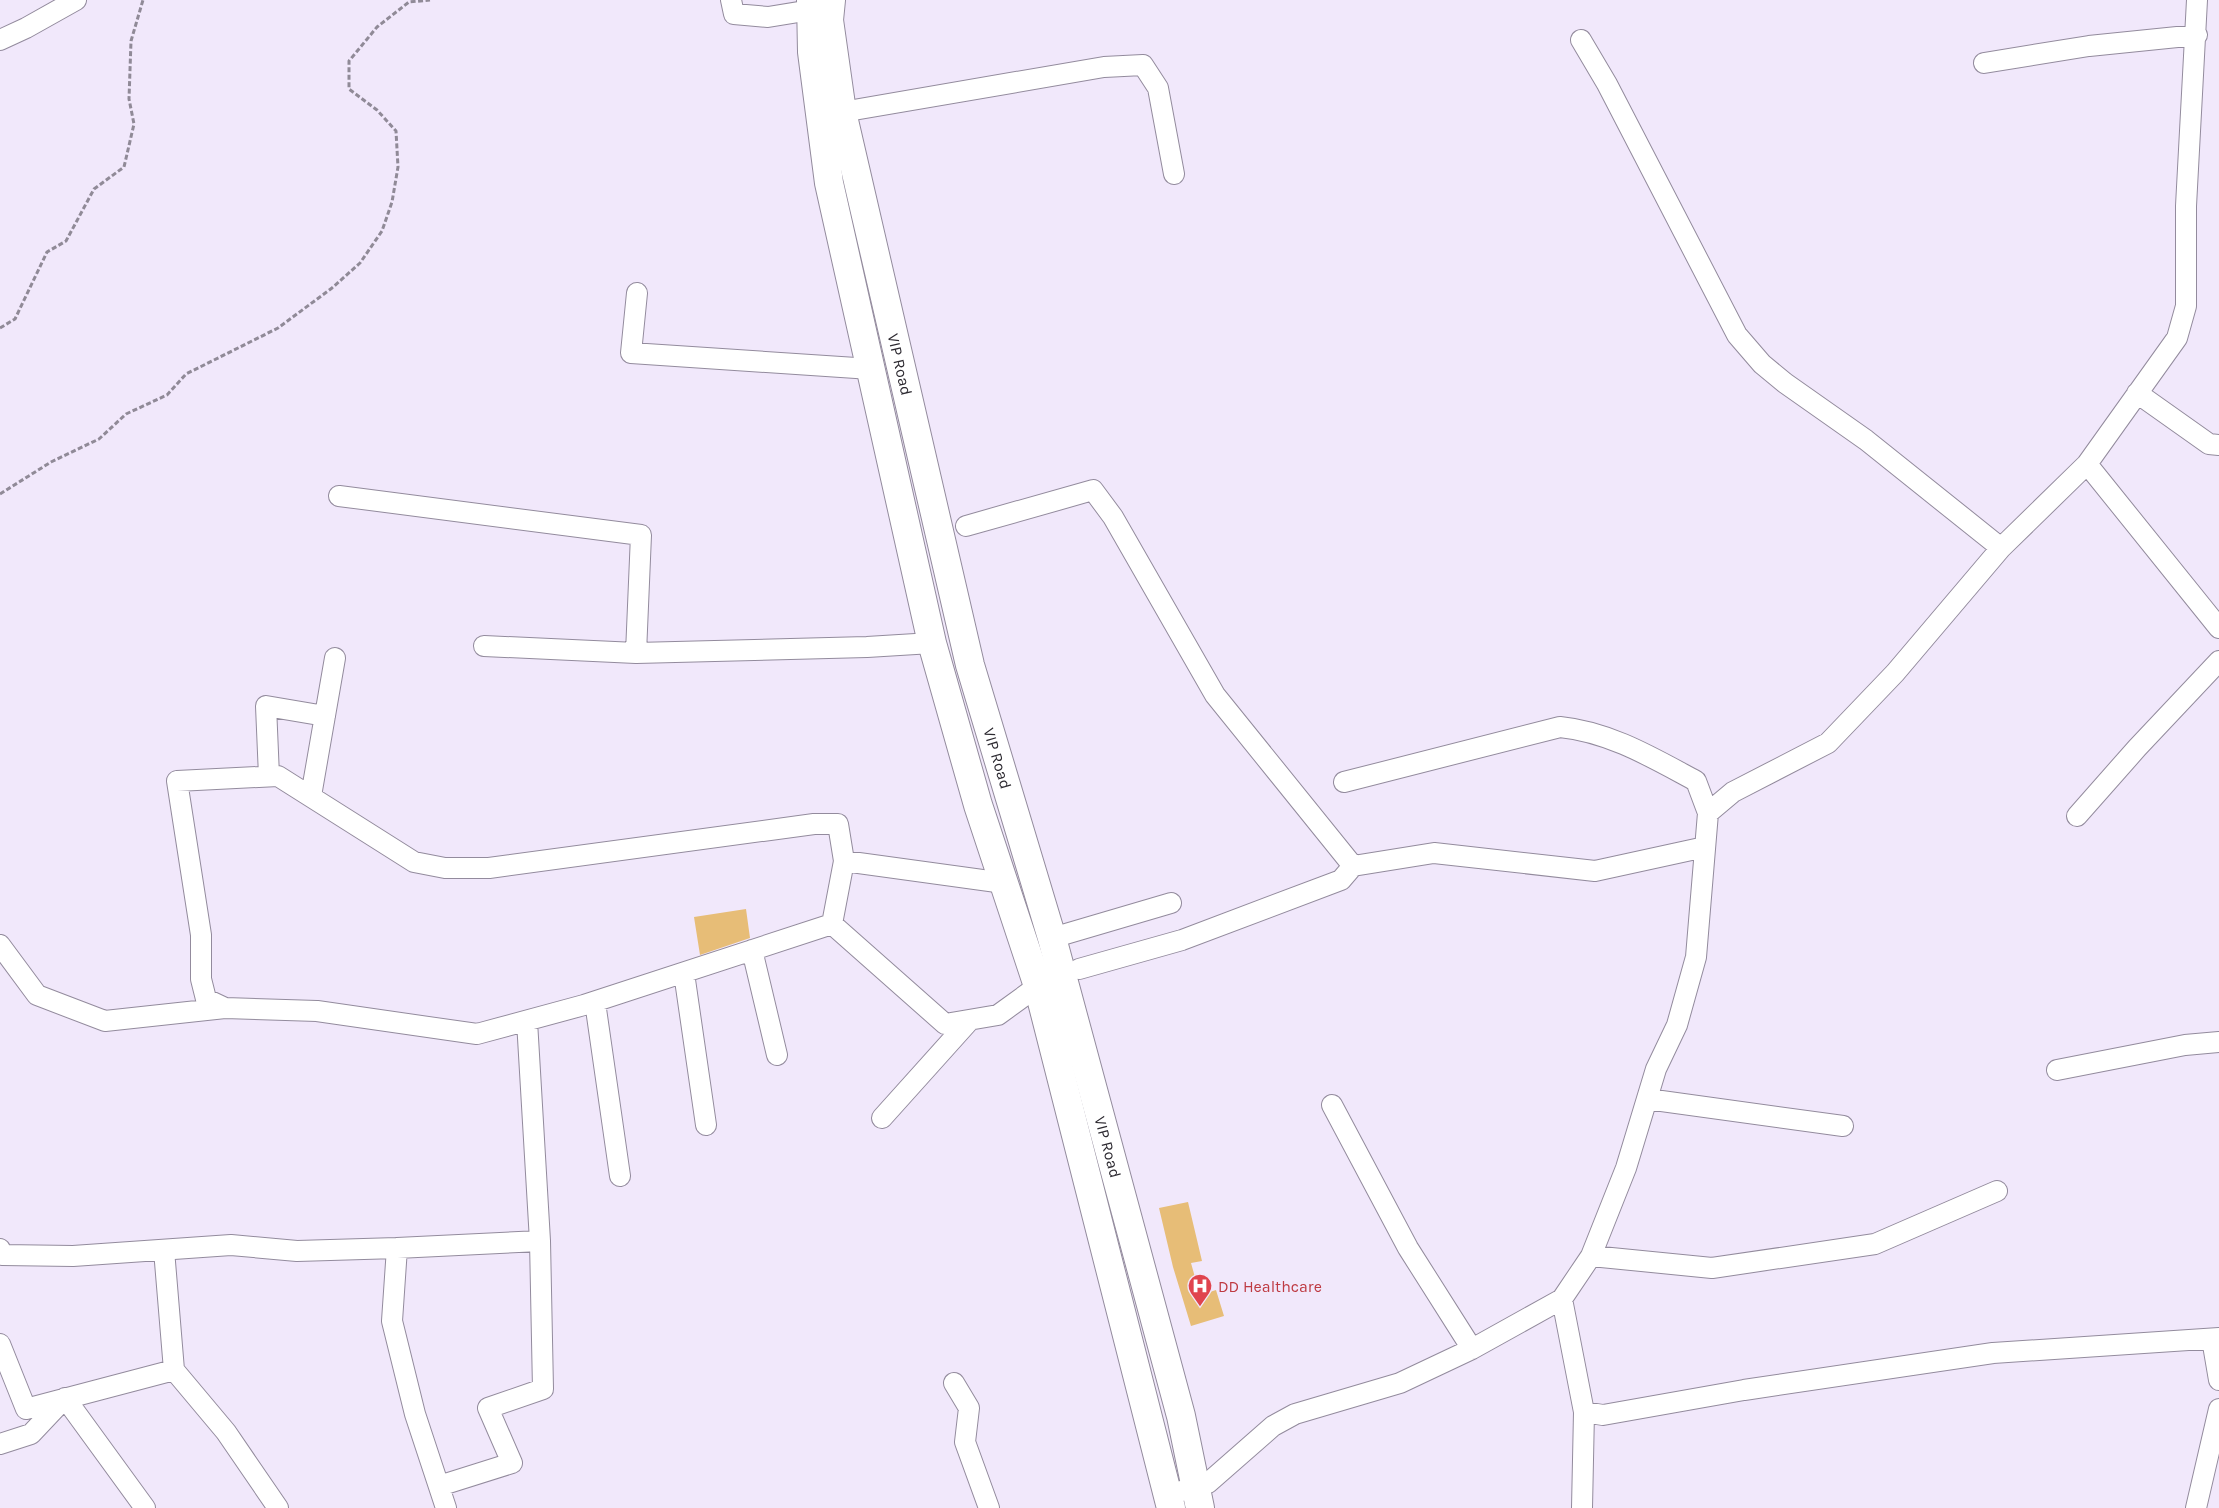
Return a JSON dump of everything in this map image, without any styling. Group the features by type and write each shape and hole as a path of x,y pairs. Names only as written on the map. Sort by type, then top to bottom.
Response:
{"main road":[{"name":"VIP Road","path":"818,3 829,20 842,112 970,665 1052,938 1178,1406 1198,1498"},
{"name":"VIP Road","path":"818,3 812,52 829,184 932,643 978,805 1038,986 1170,1501"}],"street":[{"path":"0,40 76,0"},
{"path":"731,0 734,14 768,18 818,3"},
{"path":"1708,813 1734,792 1828,743 1895,673 2001,548 2087,464 2177,338 2186,306 2186,206 2197,35 2197,0"},
{"path":"1984,63 2088,46 2197,35"},
{"path":"1581,40 1616,101 1737,335 1762,364 1785,383 1866,440 2001,548"},
{"path":"842,112 1104,67 1143,65 1158,88 1174,174"},
{"path":"637,293 631,353 871,369"},
{"path":"2138,393 2209,444 2219,444"},
{"path":"2087,464 2219,628"},
{"path":"966,526 1093,490 1113,517 1215,695 1354,866"},
{"path":"339,496 641,535 636,653"},
{"path":"484,646 636,653 867,647 932,643"},
{"path":"311,796 335,658"},
{"path":"2077,816 2219,660"},
{"path":"269,776 266,706 325,716"},
{"path":"1170,1501 1198,1498 1208,1483 1273,1426 1295,1414 1400,1384 1472,1349 1562,1299 1591,1256 1626,1168 1656,1069 1677,1025 1696,957 1708,813 1696,781 1633,747 1582,729 1560,727 1344,782"},
{"path":"225,1008 206,999 201,979 201,935 177,781 278,776 414,862 445,868 488,868 814,824 838,824 844,861 832,924"},
{"path":"1079,968 1182,940 1341,880 1354,866 1434,854 1595,871 1705,847"},
{"path":"844,861 1004,883"},
{"path":"1052,938 1171,903"},
{"path":"0,945 37,995 105,1021 225,1008 317,1011 477,1034 595,1002 832,924"},
{"path":"832,924 945,1024 998,1015 1038,986"},
{"path":"752,950 776,1055"},
{"path":"684,973 706,1125"},
{"path":"595,1002 620,1176"},
{"path":"882,1118 970,1020"},
{"path":"439,1486 512,1463 488,1408 542,1389 540,1241 527,1021"},
{"path":"2057,1070 2185,1045 2219,1042"},
{"path":"1647,1099 1843,1126"},
{"path":"1332,1105 1408,1248 1472,1349"},
{"path":"1591,1256 1712,1268 1875,1244 1997,1191"},
{"path":"0,1255 73,1256 232,1245 297,1251 540,1241"},
{"path":"397,1248 392,1321 415,1414 446,1508"},
{"path":"164,1250 174,1370 226,1432 278,1508"},
{"path":"1562,1299 1584,1412 1582,1508"},
{"path":"1584,1412 1603,1416 1744,1390 1993,1353 2216,1339 2219,1380"},
{"path":"0,1344 26,1409 174,1370"},
{"path":"954,1383 969,1408 965,1442 989,1508"},
{"path":"0,1444 31,1434 66,1398"},
{"path":"66,1398 145,1508"},
{"path":"2196,1508 2219,1409"}],"path":[{"path":"0,328 15,319 47,252 66,241 94,190 124,167 134,124 129,99 131,41 143,0"},
{"path":"0,494 51,462 99,439 126,414 167,395 186,374 278,328 332,288 360,263 382,231 392,202 398,167 396,131 377,110 349,89 349,61 377,27 409,2 430,0"}],"building":[{"path":"746,909 750,938 700,955 694,917"},
{"path":"1188,1202 1202,1261 1191,1263 1200,1295 1216,1290 1224,1316 1191,1326 1173,1267 1159,1208"}],"place":[{"name":"DD Healthcare","path":"1200,1307"}]}
